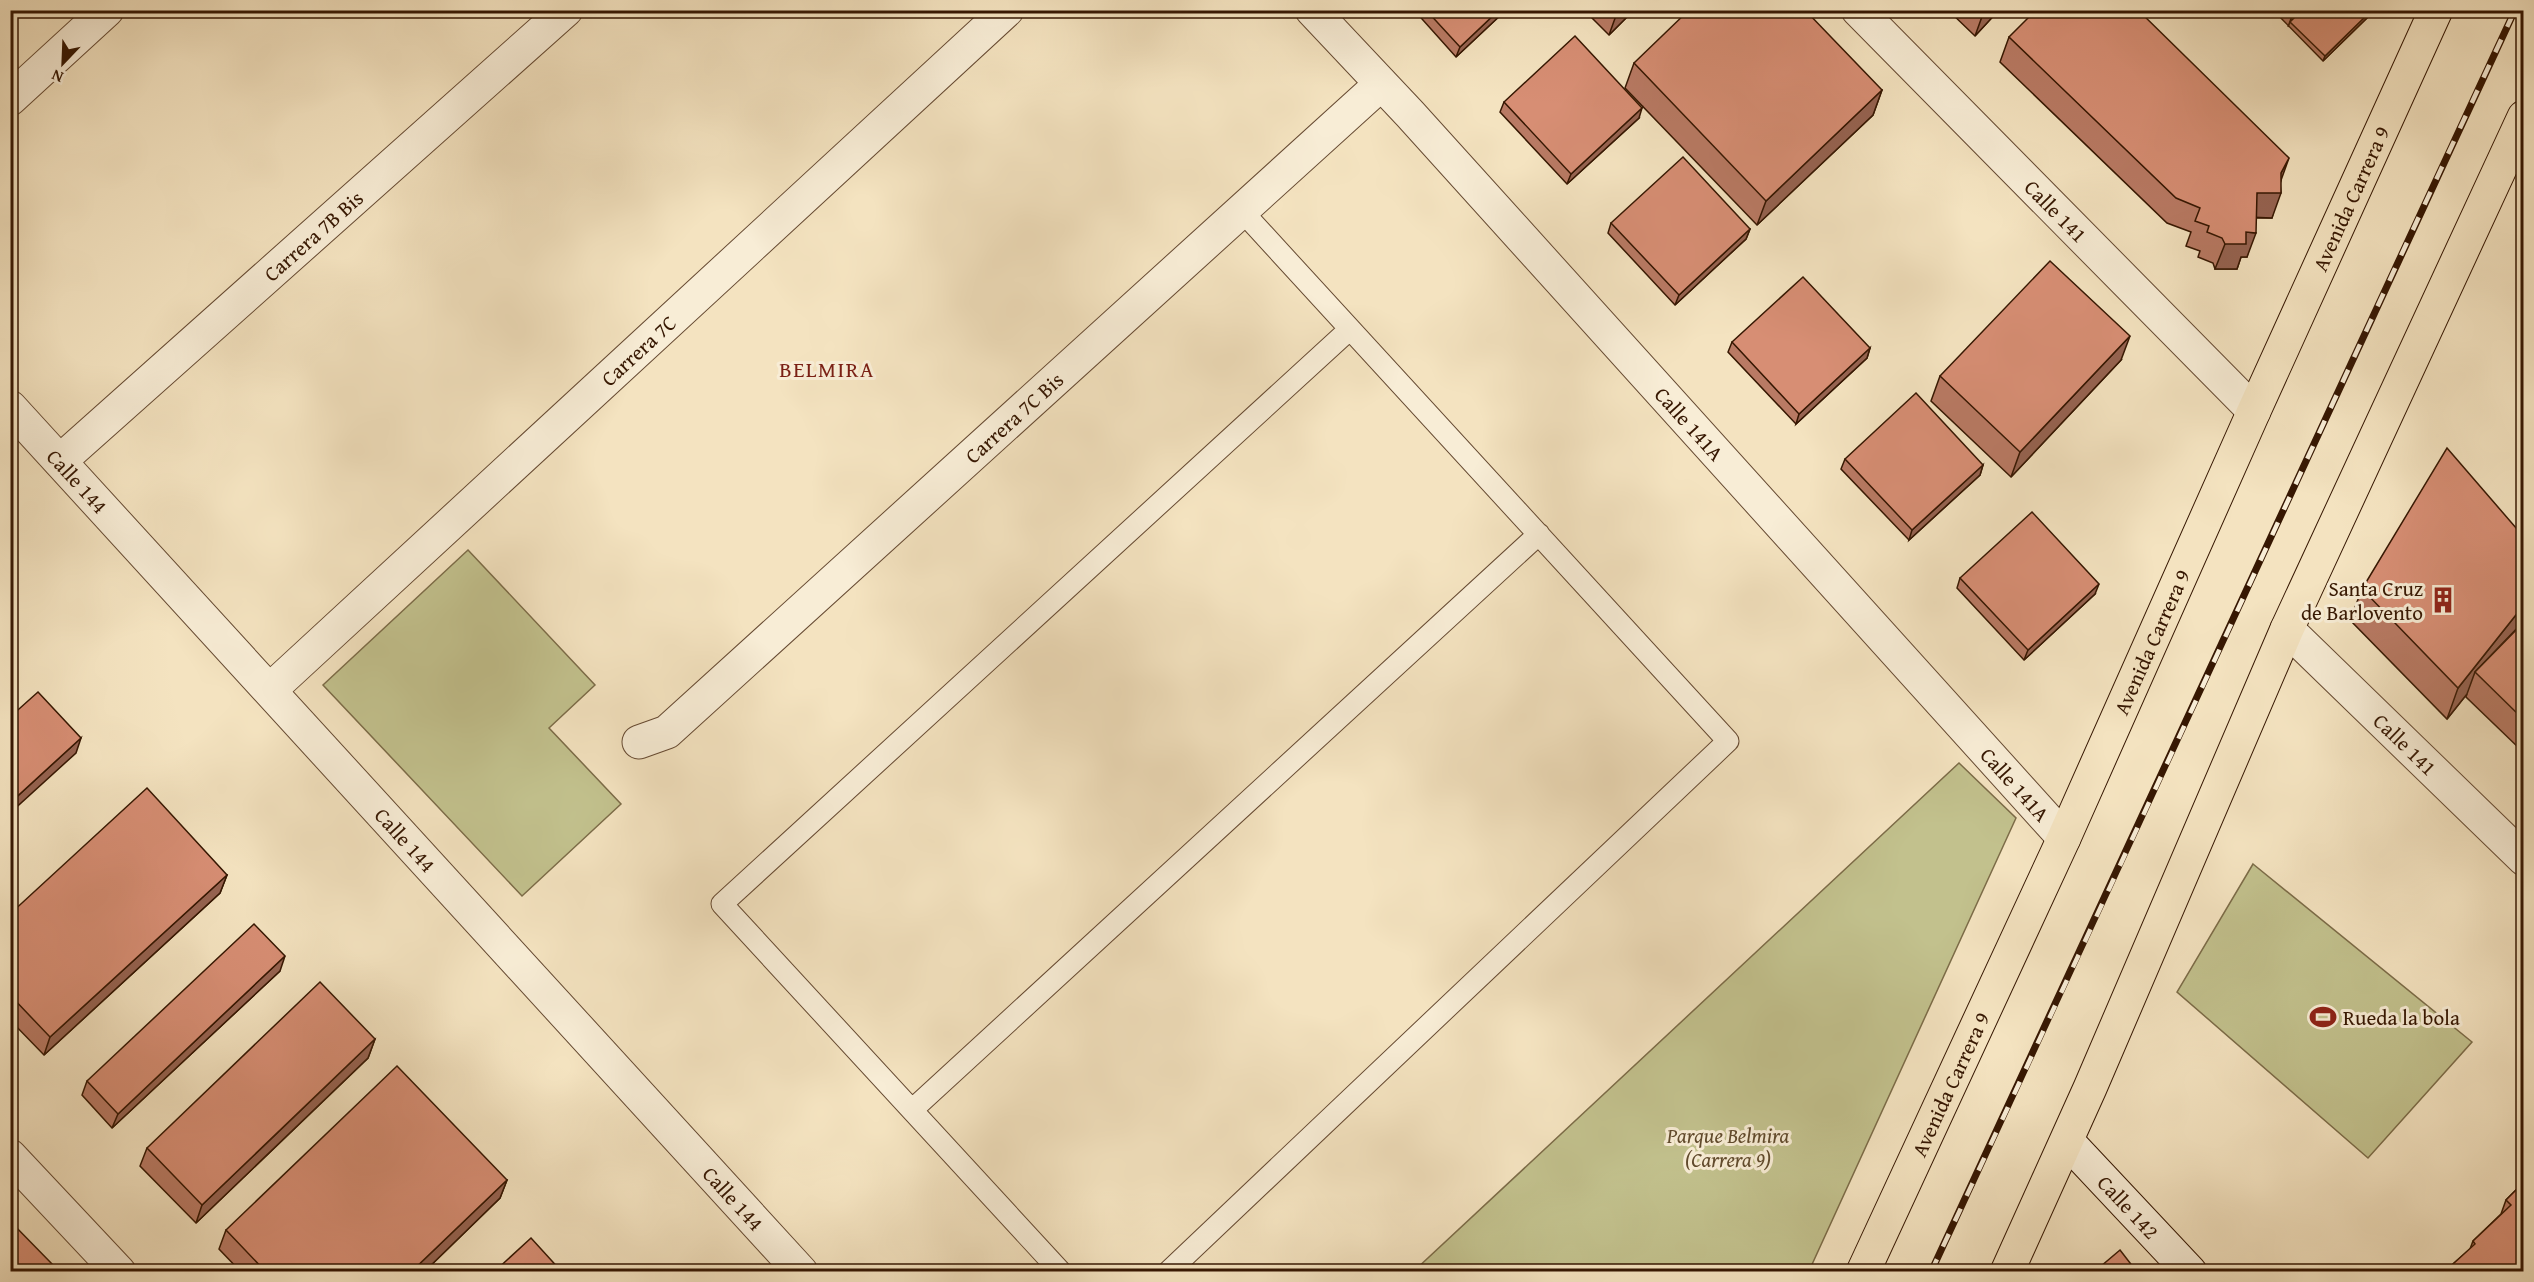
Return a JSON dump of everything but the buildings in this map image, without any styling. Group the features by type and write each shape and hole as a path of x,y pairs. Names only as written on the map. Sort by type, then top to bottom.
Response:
{"main road":[{"name":"Avenida Carrera 9","path":"1863,1272 2064,838 2436,10"},
{"path":"2007,1272 2067,1141 2287,629 2523,117"}],"street":[{"path":"10,99 107,10"},
{"name":"Carrera 7B Bis","path":"60,461 566,10"},
{"name":"Carrera 7C","path":"270,690 1007,10"},
{"name":"Calle 141A","path":"1312,10 2064,838"},
{"name":"Calle 141","path":"1858,10 2254,411"},
{"name":"Carrera 7C Bis","path":"639,742 666,732 1381,84"},
{"name":"Calle 144","path":"10,407 801,1272"},
{"name":"Calle 141","path":"2287,629 2523,859"},
{"name":"Calle 142","path":"2067,1141 2190,1272"},
{"path":"10,1156 119,1272"}],"lane":[{"path":"1168,1272 1728,741 1242,210"},
{"path":"1061,1272 722,904 1350,329"},
{"path":"912,1110 1539,534"}],"green space":[{"path":"468,550 595,685 549,728 621,804 522,896 323,685"},
{"name":"Parque Belmira (Carrera 9)","path":"1959,763 2016,818 1809,1271 1414,1271"},
{"name":"Rueda la bola","path":"2253,864 2472,1042 2368,1158 2177,992"}],"railway":[{"path":"1931,1272 2515,10"}],"place":[{"name":"Santa Cruz de Barlovento","path":"2443,600"},
{"name":"Rueda la bola","path":"2323,1017"}],"district":[{"name":"BELMIRA","path":"827,369"}]}
